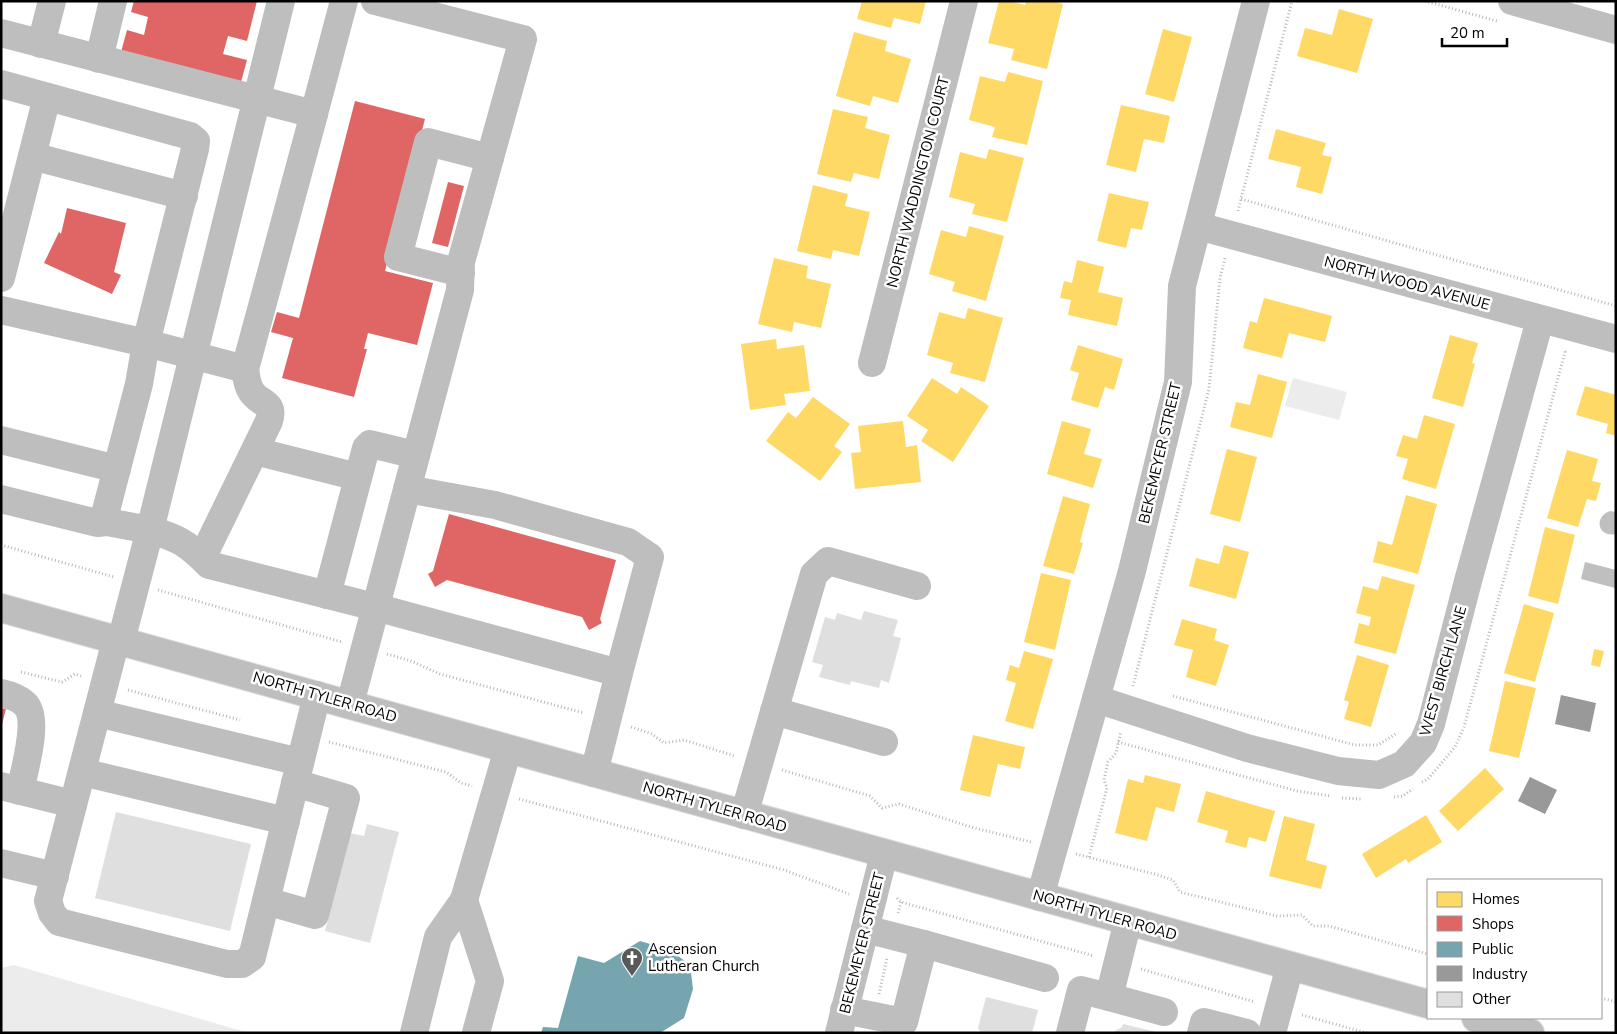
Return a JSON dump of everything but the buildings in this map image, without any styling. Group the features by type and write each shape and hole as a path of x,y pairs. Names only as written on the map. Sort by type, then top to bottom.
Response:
{"street":[{"path":"41,44 52,1"},
{"path":"99,58 113,1"},
{"path":"281,1 150,530 97,713 54,876 48,901 52,913 59,922 227,964 242,964 252,957 317,695"},
{"path":"200,556 207,548 272,414 269,406 250,390 245,369 344,1"},
{"path":"350,704 460,290 461,262 523,39 375,1"},
{"name":"NORTH WADDINGTON COURT","path":"872,363 964,1"},
{"path":"1512,1 1616,30"},
{"name":"BEKEMEYER STREET","path":"1040,897 1132,571 1178,382 1182,286 1253,10"},
{"path":"2,36 99,58 314,114"},
{"path":"1,84 190,136 196,141 184,196 146,343 139,384 103,522"},
{"path":"1,278 46,97"},
{"path":"461,273 398,257 428,142 490,158"},
{"path":"32,156 184,196"},
{"name":"NORTH WOOD AVENUE","path":"1198,226 1536,331 1616,339"},
{"path":"1,310 146,343 245,369"},
{"name":"WEST BIRCH LANE","path":"1096,699 1247,748 1338,771 1379,775 1404,764 1423,744 1431,724 1536,331"},
{"path":"1,440 117,469"},
{"path":"327,595 366,448 370,444 416,455"},
{"path":"255,451 358,477"},
{"path":"407,489 495,506 628,542 650,557 594,773"},
{"path":"1,499 96,523 103,522 150,530 170,536 191,547 209,565 375,607 619,673"},
{"path":"744,815 814,574 828,561 917,586"},
{"name":"NORTH TYLER ROAD","path":"1,608 1427,1004"},
{"path":"1,693 14,697 26,705 31,715 32,728 11,788 73,804"},
{"path":"774,711 884,742"},
{"path":"97,713 298,773 346,798 315,915 266,901"},
{"path":"414,1033 438,937 464,900 508,748"},
{"path":"82,772 286,821"},
{"name":"BEKEMEYER STREET","path":"842,1021 884,854"},
{"path":"1,863 54,876"},
{"path":"464,900 490,981 476,1033"},
{"path":"1109,997 1128,921"},
{"path":"865,929 1045,978"},
{"path":"842,1021 874,1016 904,1022 924,944"},
{"path":"1272,1033 1290,966"},
{"path":"1070,1033 1081,990 1164,1012"},
{"path":"1480,1019 1530,1033"},
{"path":"1201,1033 1204,1022 1247,1033"}],"path":[{"path":"1241,198 1616,306"},
{"path":"1393,797 1403,796 1428,779 1455,747 1464,727 1565,352 1536,331"},
{"path":"1,545 411,661 440,674 652,734 664,743 684,740 870,796 882,808 899,804 971,827 1158,875 1172,880 1180,892 1276,916 1302,915 1313,926 1329,926 1427,954"},
{"path":"1133,685 1143,688"},
{"path":"1172,696 1355,745 1378,745 1397,733 1401,727"},
{"path":"1118,742 1297,791 1354,800 1364,799"},
{"path":"874,1016 900,902"},
{"path":"1602,998 1616,1002"},
{"path":"1413,1033 1420,1033"}],"shaded area":[{"path":"1293,378 1347,392 1339,420 1285,406"},
{"path":"1610,511 1616,512 1616,534 1605,533 1600,526 1601,518"},
{"path":"1585,562 1616,570 1615,588 1581,579"},
{"path":"14,965 249,1033 1,1033 1,968"}],"place":[{"name":"Ascension Lutheran Church","path":"632,977"}]}
